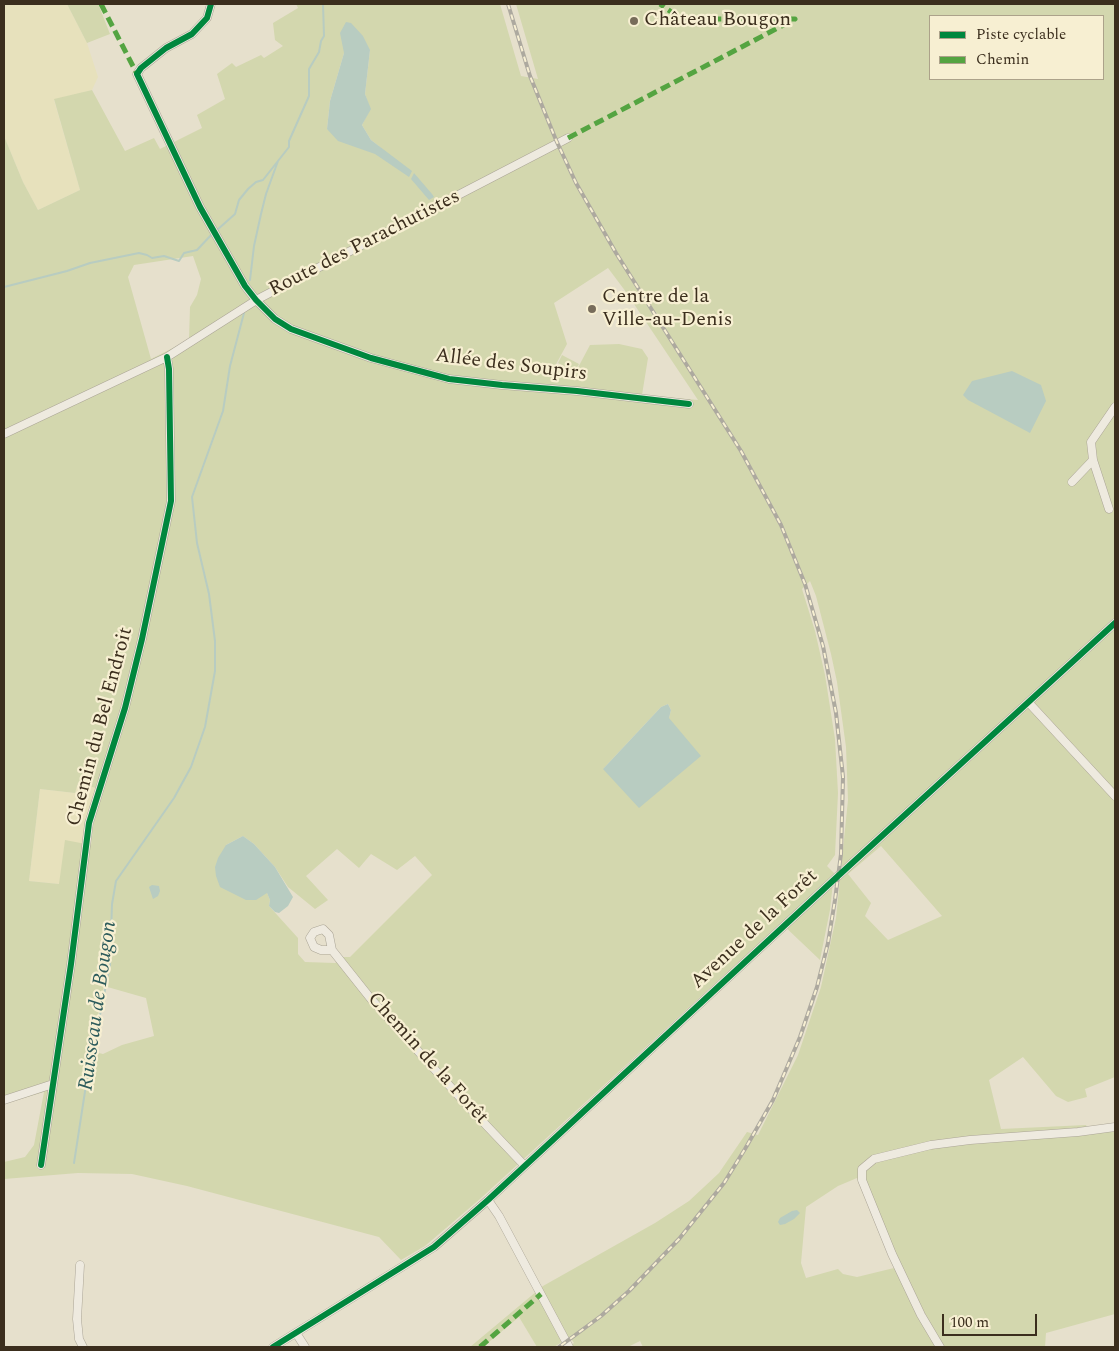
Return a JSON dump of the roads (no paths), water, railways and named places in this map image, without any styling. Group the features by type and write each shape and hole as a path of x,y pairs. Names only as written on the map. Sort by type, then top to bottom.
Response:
{"street":[{"name":"Allée des Soupirs","path":"211,4 207,18 192,34 166,48 141,68 138,74 200,207 256,300 275,319 291,329 372,358 449,379 689,404"},
{"name":"Route des Parachutistes","path":"4,434 167,357 256,300 568,138"},
{"name":"Chemin du Bel Endroit","path":"42,1165 89,824 127,700 171,501 169,369 167,357"},
{"path":"1109,509 1093,460 1091,442 1115,407"},
{"path":"1072,482 1093,460"},
{"name":"Avenue de la Forêt","path":"273,1347 434,1247 488,1200 1115,623"},
{"path":"1028,703 1115,796"},
{"name":"Chemin de la Forêt","path":"332,950 371,999 524,1165"},
{"path":"4,1100 53,1084"},
{"path":"940,1347 921,1315 892,1254 862,1180 862,1169 874,1159 931,1145 1115,1127"},
{"path":"488,1200 499,1216 570,1347"},
{"path":"80,1265 77,1319 79,1339 83,1347"},
{"path":"296,1333 305,1347"}],"waterway":[{"name":"Ruisseau de Bougon","path":"217,230 235,214 239,200 248,189 256,182 263,180 289,147 289,141 309,96 309,69 319,52 324,36 323,4"},
{"name":"Ruisseau de Bougon","path":"250,280 254,246 261,214 278,161"},
{"path":"4,287 67,271 90,263 139,253 152,258 164,256 179,261 184,253 197,250 213,233"},
{"name":"Ruisseau de Bougon","path":"74,1163 86,1085 110,965 112,904 116,881 174,798 191,767 205,727 215,671 215,641 209,594 197,543 192,497 223,411 230,366 244,313"}],"railway":[{"path":"508,4 530,76 576,183 616,253 741,451 781,525 805,584 823,646 836,713 843,777 841,854 828,943 817,987 800,1037 773,1100 724,1183 679,1239 629,1291 601,1316 559,1347"}],"place":[{"name":"Château Bougon","path":"634,21"},
{"name":"Centre de la Ville-au-Denis","path":"592,309"}]}
